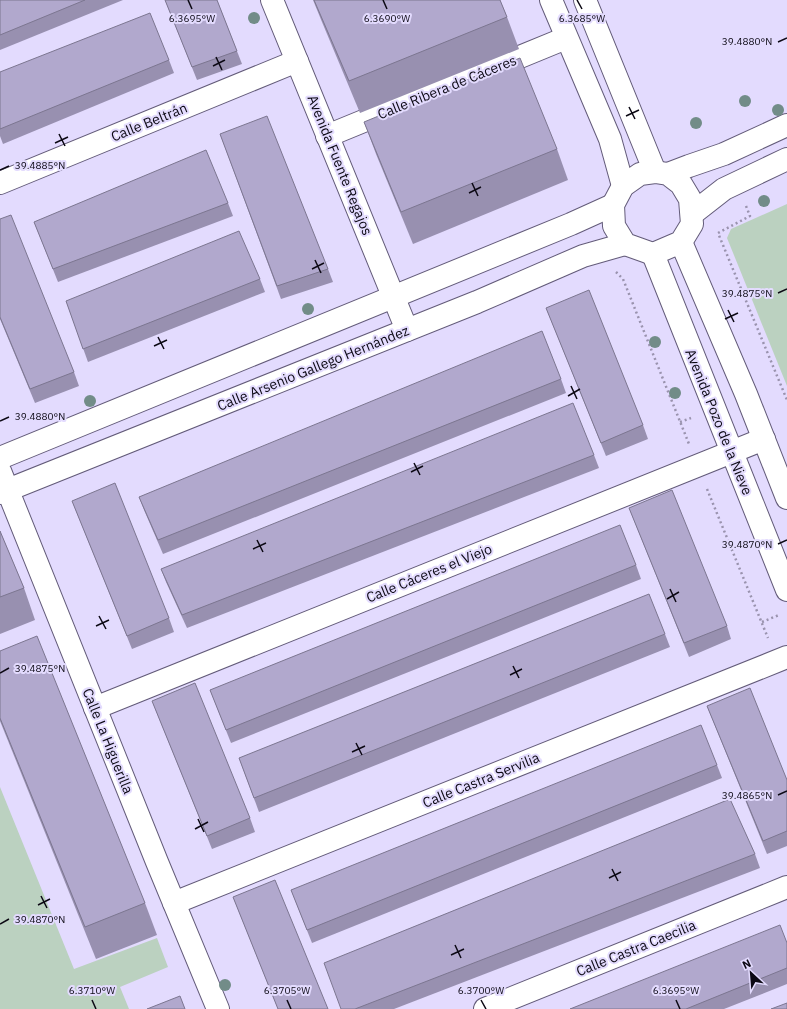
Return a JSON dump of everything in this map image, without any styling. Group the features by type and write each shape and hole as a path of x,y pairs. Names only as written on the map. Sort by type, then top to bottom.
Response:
{"street":[{"name":"Avenida Fuente Regajos","path":"272,0 408,330"},
{"path":"551,0 610,139 623,186"},
{"path":"585,0 662,173 681,184 690,198 692,224 682,242 653,254 625,244 614,226 613,206 623,186 640,174 662,173 689,166 724,154 787,125"},
{"name":"Calle Ribera de Cáceres","path":"327,136 566,38"},
{"name":"Calle Beltrán","path":"0,182 297,61"},
{"path":"692,214 724,189 787,159"},
{"path":"0,458 613,206"},
{"path":"682,242 787,498"},
{"name":"Calle Arsenio Gallego Hernández","path":"2,485 408,330 583,256 625,244"},
{"name":"Avenida Pozo de la Nieve","path":"653,254 787,590"},
{"name":"Calle Cáceres el Viejo","path":"95,708 764,439"},
{"name":"Calle La Higuerilla","path":"2,485 218,1009"},
{"name":"Calle Castra Servilia","path":"174,904 782,659"},
{"name":"Calle Castra Caecilia","path":"485,1009 787,887"}],"path":[{"path":"735,183 750,216 718,233 787,400"},
{"path":"615,272 623,279 762,622 782,659"},
{"path":"762,622 781,614"}],"green space":[{"path":"787,204 787,386 727,238 731,229"},
{"path":"0,787 74,969 157,938 168,967 120,987 129,1009 0,1009"}],"building":[{"path":"0,0 85,0 0,35"},
{"path":"165,0 217,0 237,51 192,67"},
{"path":"314,0 500,0 507,17 349,81"},
{"path":"150,13 169,60 0,129 0,72"},
{"path":"520,58 557,149 401,212 364,122"},
{"path":"267,116 328,269 277,286 220,134"},
{"path":"206,150 228,203 53,269 34,222"},
{"path":"11,215 74,372 30,389 0,317 0,219"},
{"path":"239,231 260,279 83,349 66,301"},
{"path":"589,290 643,425 601,443 546,308"},
{"path":"542,331 561,379 158,540 139,497"},
{"path":"573,403 594,455 182,615 161,569"},
{"path":"115,483 169,618 127,636 72,501"},
{"path":"672,490 727,626 684,643 629,508"},
{"path":"620,525 636,565 226,730 210,690"},
{"path":"0,531 24,588 0,597"},
{"path":"649,594 665,634 254,798 239,758"},
{"path":"37,636 145,903 85,927 0,718 0,651"},
{"path":"195,683 250,818 207,836 152,701"},
{"path":"750,688 787,780 787,831 763,841 707,706"},
{"path":"701,725 717,765 307,930 291,890"},
{"path":"730,799 755,854 355,1009 341,1009 324,963"},
{"path":"275,880 328,1009 278,1009 233,897"},
{"path":"780,925 787,943 787,968 686,1009 570,1009"},
{"path":"180,996 185,1009 147,1009"},
{"path":"787,1003 787,1009 771,1009"}]}
